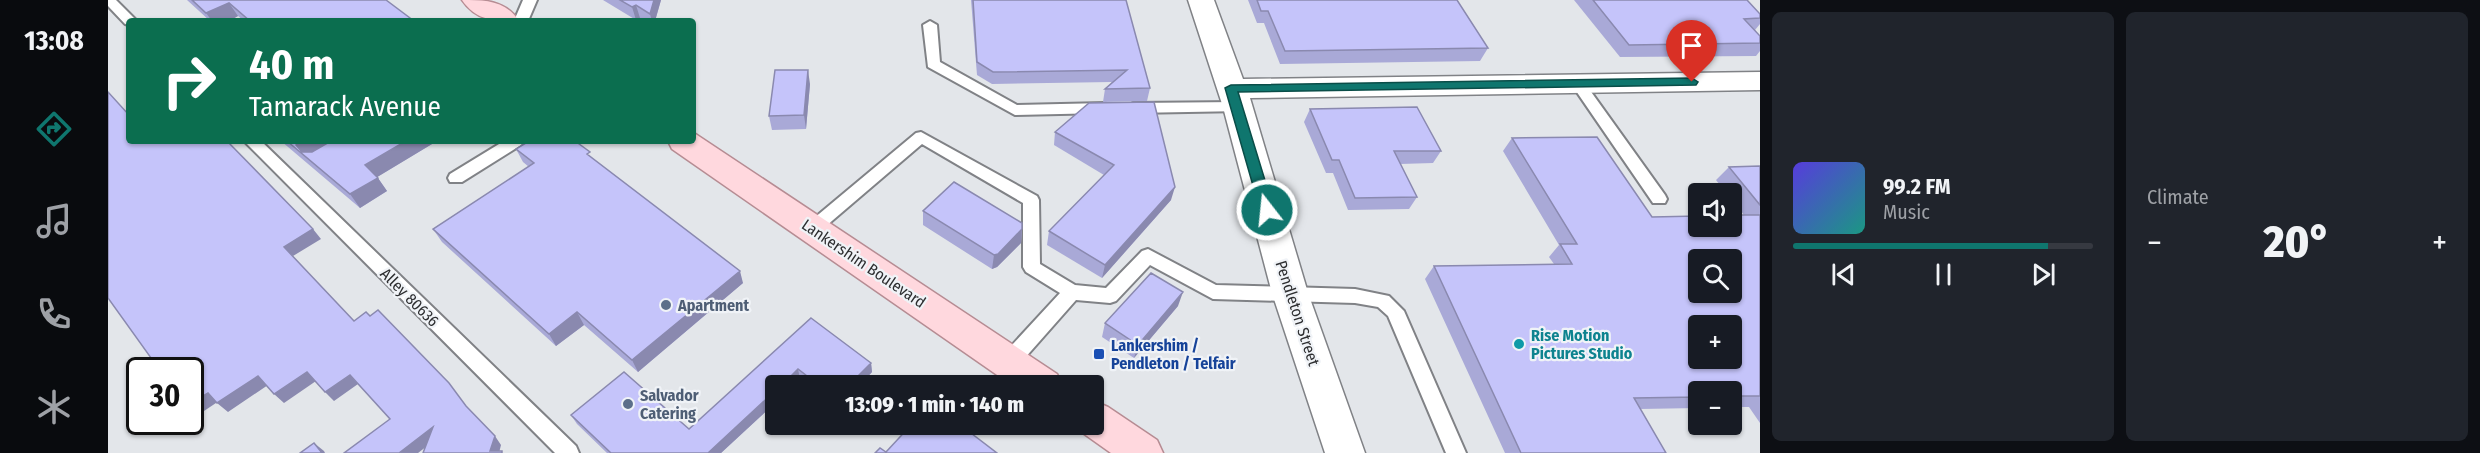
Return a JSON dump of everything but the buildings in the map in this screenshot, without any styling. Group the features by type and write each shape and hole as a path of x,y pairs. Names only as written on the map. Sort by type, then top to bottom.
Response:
{"main road":[{"path":"475,0 502,18"},
{"name":"Lankershim Boulevard","path":"687,144 1028,375"},
{"path":"1104,426 1143,453"}],"street":[{"name":"Pendleton Street","path":"1201,0 1234,98 1290,293 1345,453"},
{"path":"1234,98 1579,85 1760,81"}],"lane":[{"path":"109,0 127,18"},
{"path":"522,18 530,0"},
{"path":"930,25 933,64 1015,110 1234,98"},
{"path":"1579,85 1659,199"},
{"path":"813,228 921,137 1031,200 1032,267 1072,292 1110,296 1148,256 1213,292 1290,293 1364,297 1383,301 1395,311 1456,453"},
{"name":"Alley 80636","path":"255,144 569,453"},
{"path":"456,178 511,144"},
{"path":"1009,362 1072,292"}],"place":[{"name":"Apartment","path":"666,305"},
{"name":"Rise Motion Pictures Studio","path":"1519,344"},
{"name":"Lankershim / Pendleton / Telfair","path":"1099,354"},
{"name":"Salvador Catering","path":"628,404"}],"route":[{"path":"1267,210 1231,88 1692,82"}]}
